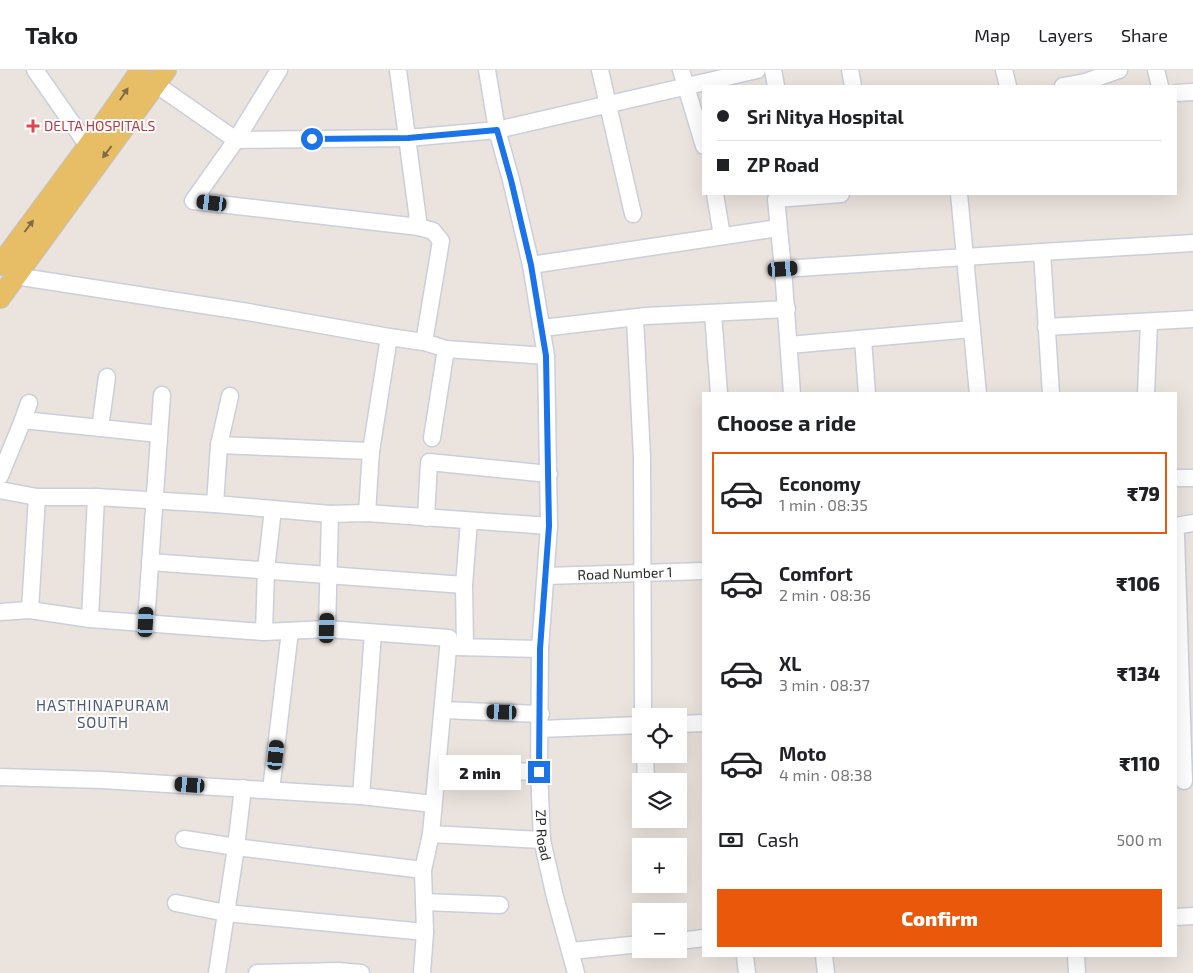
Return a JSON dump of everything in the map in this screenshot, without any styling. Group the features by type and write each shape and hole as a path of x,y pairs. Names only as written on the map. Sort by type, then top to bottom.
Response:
{"main road":[{"path":"0,298 7,270 88,146 141,70"},
{"path":"7,270 162,77"}],"street":[{"path":"34,70 88,146"},
{"path":"278,70 236,140 193,201 419,226 433,231 441,241 424,342"},
{"path":"398,70 419,226"},
{"name":"ZP Road","path":"487,70 497,130 531,265 546,356 549,526 540,649 539,772 542,840 555,897 576,973"},
{"path":"600,70 633,214"},
{"path":"682,70 685,87 702,140"},
{"path":"162,77 236,140 408,138 497,130 757,70"},
{"path":"773,70 776,85"},
{"path":"850,70 853,85"},
{"path":"1004,70 1008,85"},
{"path":"1065,85 1118,70"},
{"path":"1156,70 1160,85"},
{"path":"1177,93 1193,92"},
{"path":"714,195 722,236"},
{"path":"792,392 787,308 775,196 808,195"},
{"path":"959,195 978,392"},
{"path":"531,265 778,228"},
{"path":"783,269 1193,243"},
{"path":"1042,252 1052,392"},
{"path":"7,270 424,342 446,350 546,356"},
{"path":"542,328 646,316 787,308"},
{"path":"713,313 719,392"},
{"path":"635,318 642,457 644,708"},
{"path":"1046,327 1193,319"},
{"path":"1146,392 1149,322"},
{"path":"789,345 972,329"},
{"path":"368,513 371,452 389,337"},
{"path":"863,339 867,392"},
{"path":"432,438 446,350"},
{"path":"100,428 107,377"},
{"path":"146,622 162,395"},
{"path":"215,504 219,446 230,396"},
{"path":"0,476 30,403"},
{"path":"23,420 159,434"},
{"path":"219,446 371,452"},
{"path":"426,518 429,462 549,474"},
{"path":"1177,478 1193,478"},
{"path":"0,490 37,497 96,496 330,514 368,513 549,526"},
{"path":"90,619 96,496"},
{"path":"30,610 37,497"},
{"path":"264,632 266,570 273,509"},
{"path":"327,628 330,575 330,514"},
{"path":"465,647 464,585 469,521"},
{"path":"1177,526 1193,523"},
{"path":"1177,556 1184,704 1184,781"},
{"path":"150,562 464,585"},
{"name":"Road Number 1","path":"546,576 702,571"},
{"path":"0,612 30,610 90,619 264,632 327,628 449,638 434,804 423,870 424,932 422,973"},
{"path":"272,790 290,631"},
{"path":"361,796 373,633"},
{"path":"448,648 540,649"},
{"path":"443,710 540,721 632,725"},
{"path":"687,724 702,723"},
{"path":"437,769 539,772"},
{"path":"0,777 102,780 242,788 361,796 434,804"},
{"path":"217,973 236,847 242,788"},
{"path":"430,834 542,840"},
{"path":"184,839 423,870"},
{"path":"176,902 226,913 424,932"},
{"path":"424,902 500,905"},
{"path":"1177,917 1193,916"},
{"path":"687,940 702,938"},
{"path":"571,951 632,945"},
{"path":"745,957 746,973"},
{"path":"824,957 826,973"},
{"path":"1076,957 1077,973"},
{"path":"262,973 361,973"}],"place":[{"name":"DELTA HOSPITALS","path":"33,126"}],"district":[{"name":"HASTHINAPURAM SOUTH","path":"103,714"}],"route":[{"path":"312,139 408,138 497,130 531,265 546,356 549,526 540,649 541,714 539,772"}]}
